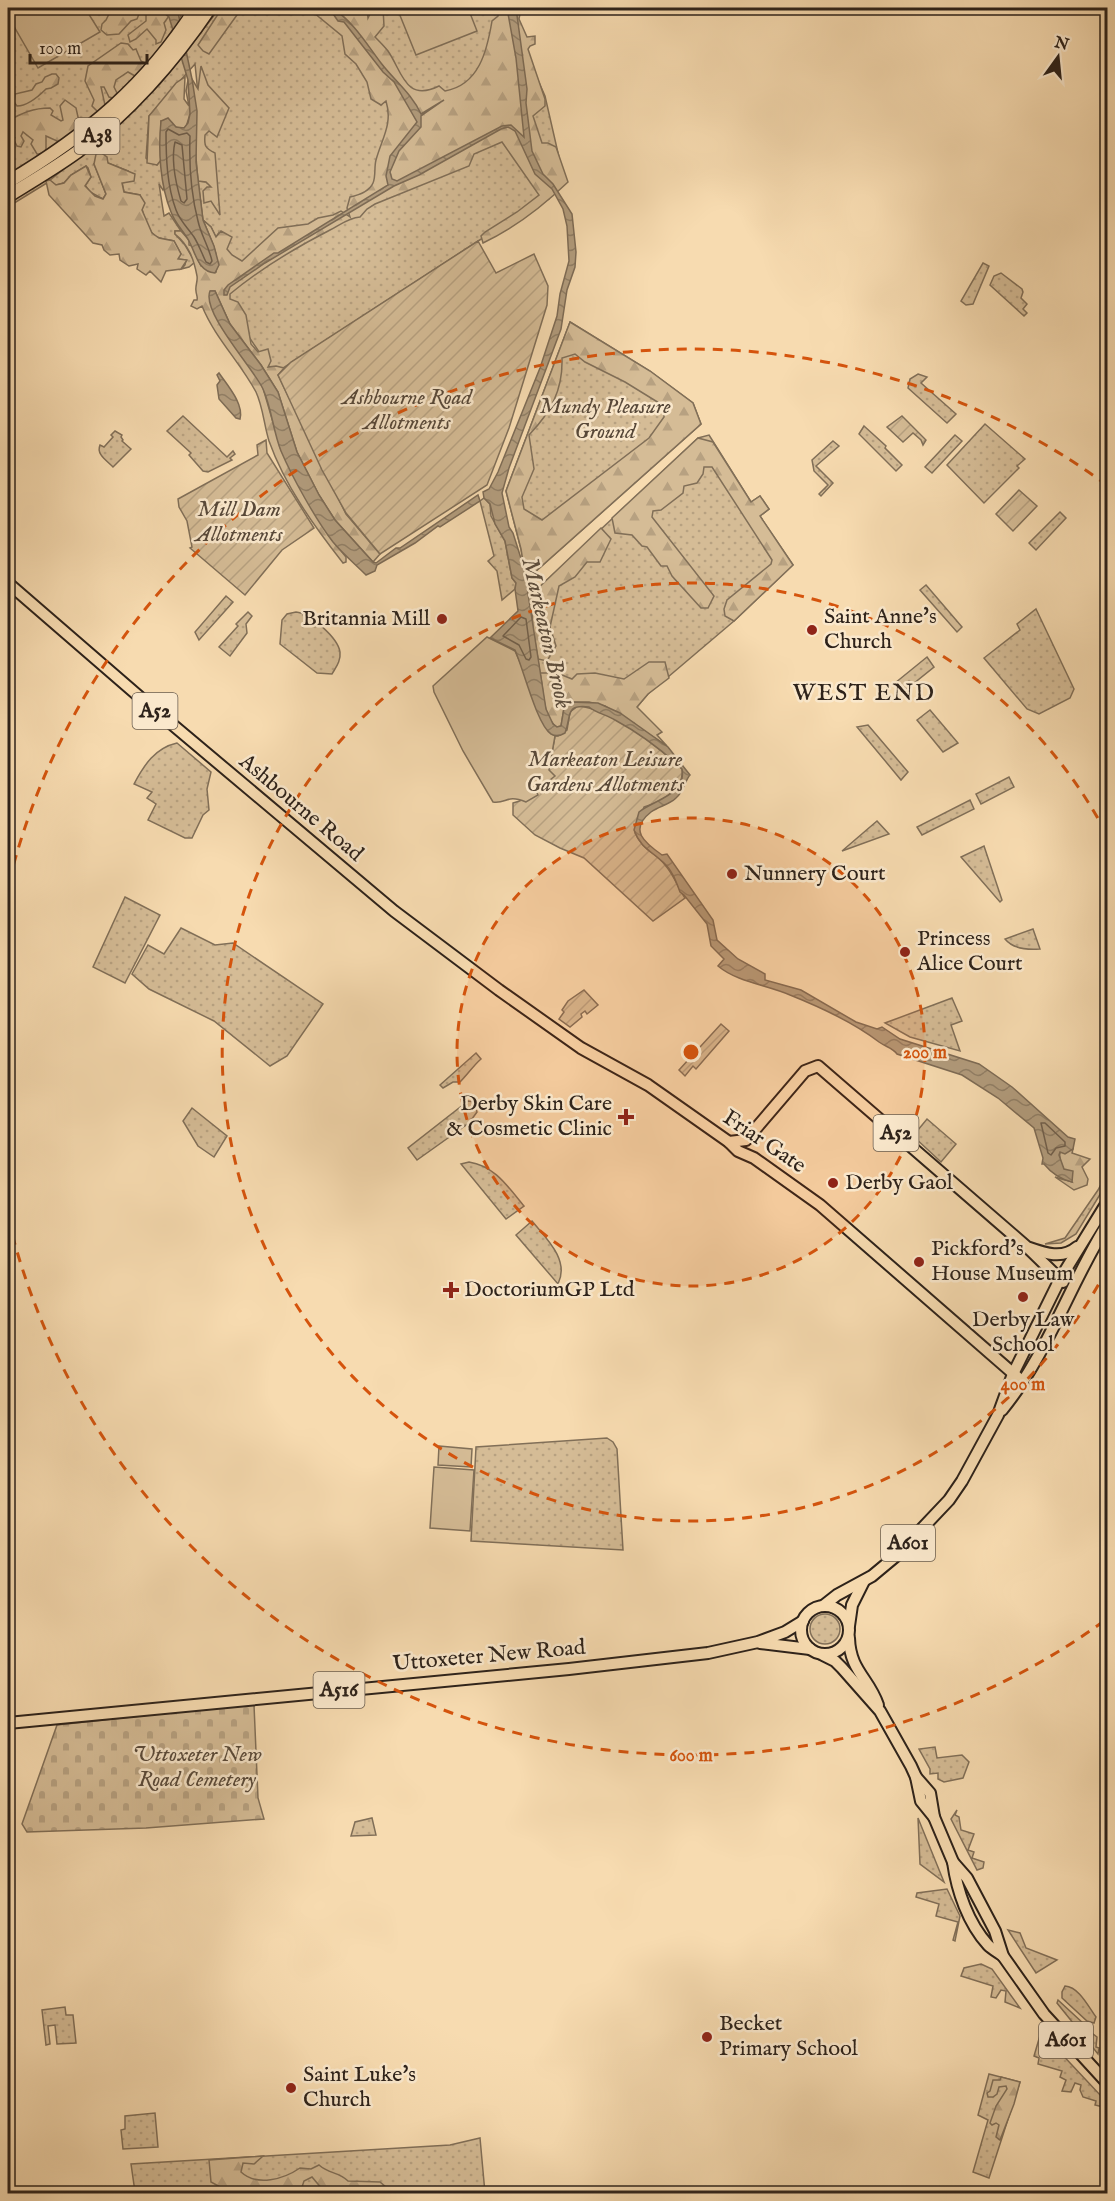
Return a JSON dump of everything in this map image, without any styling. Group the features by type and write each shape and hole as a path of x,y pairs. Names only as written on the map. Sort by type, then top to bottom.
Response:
{"highway":[{"name":"A38","path":"8,182 44,160 99,120 143,77 196,8"},
{"name":"A38","path":"8,196 75,154 107,128 174,59 210,8"}],"main road":[{"name":"Ashbourne Road","path":"8,583 394,911 581,1048"},
{"name":"Friar Gate","path":"581,1048 648,1085 729,1142 738,1151 754,1158 820,1205 1022,1382"},
{"name":"A52","path":"746,1140 805,1071 815,1066 821,1068 860,1101 1027,1247 1047,1254 1062,1254 1080,1245"},
{"path":"729,1142 746,1140 754,1158"},
{"name":"A601","path":"803,1621 810,1612 864,1581 896,1556 949,1500 998,1415 1013,1374 1060,1279 1107,1201"},
{"name":"A601","path":"998,1415 1014,1397 1050,1335 1068,1294 1107,1222"},
{"path":"1027,1247 1060,1279 1068,1289 1068,1294"},
{"name":"A601","path":"864,1581 852,1605 849,1638 852,1660 875,1698 880,1711"},
{"path":"823,1606 840,1611 849,1626"},
{"path":"803,1621 801,1634 810,1649"},
{"name":"Uttoxeter New Road","path":"8,1723 708,1653 758,1642 785,1632 803,1621"},
{"path":"823,1655 840,1650 849,1638"},
{"name":"Uttoxeter New Road","path":"758,1642 810,1649"},
{"name":"A601","path":"810,1649 838,1664 880,1711 900,1743 916,1777 930,1793 934,1817 953,1862 956,1884 973,1921 988,1945 1003,1956 1018,1981 1044,2014 1107,2084"}],"green space":[{"path":"8,8 185,8 170,34 131,82 59,142 8,175"},
{"path":"8,8 85,8 100,32 38,68 8,16"},
{"path":"112,8 157,8 169,16 164,23 166,30 161,42 156,44 156,40 147,29 130,42 128,35 146,21 146,15 142,13 119,34 107,35 101,30 102,24"},
{"path":"220,8 506,8 545,96 561,166 549,199 478,241 274,374 214,285 218,234 216,237 211,227 203,220 198,181 207,182 195,64 149,116 146,158 157,165 161,160 163,190 159,184 164,216 169,213 181,231 175,231 175,234 195,262 189,267 181,269 186,260 177,259 181,254 174,241 160,238 151,232 145,220 140,195 124,192 122,183 128,171 108,163 94,164 106,194 103,199 90,192 85,185 91,177 86,166 71,175 64,183 56,185 50,181 8,207 8,200 48,176 50,180 106,135 160,84"},
{"path":"222,8 242,8 209,54 198,45"},
{"path":"308,8 367,8 368,18 373,8 383,8 384,26 375,37 388,51 406,82 419,91 439,86 445,91 457,88 466,82 479,65 484,55 492,21 498,16 499,8 521,8 519,19 527,37 535,36 535,44 528,49 545,99 545,106 533,116 542,143 556,147 568,182 528,216 483,243 481,236 485,232 539,195 502,142 474,154 469,166 375,204 360,217 344,222 278,259 230,294 230,299 238,302 246,315 251,344 258,352 268,349 271,361 268,367 284,368 278,375 346,514 380,554 373,562 335,520 319,495 297,452 278,392 230,324 215,291 211,291 263,388 281,450 329,536 346,557 346,562 343,563 332,549 292,490 269,441 256,392 207,318 202,306 197,309 191,306 194,300 197,300 196,270 187,248 175,234 175,231 181,231 189,240 189,245 192,246 201,266 216,272 217,259 203,220 211,227 216,237 221,231 232,237 227,249 242,261 278,228 308,224 318,218 341,211 350,217 347,208 350,197 363,193 373,183 376,160 386,131 388,109 386,101 381,105 371,99 367,82 356,64 345,54 342,36"},
{"path":"397,8 468,8 477,31 416,55"},
{"path":"121,43 128,44 133,50 136,49 141,61 146,64 135,76 128,72 116,80 114,87 117,93 113,98 109,97 104,87 101,87 105,105 98,112 92,106 94,100 85,81 88,66"},
{"path":"201,66 208,85 229,108 217,137 209,131 205,135 206,146 215,153 220,215 211,201 204,203 203,191 211,187 206,182 198,181 190,114 186,127 181,129 161,121 161,160 157,165 147,163 149,116 176,83 185,77 184,99 189,106 186,91 188,80 192,79 198,89"},
{"path":"56,74 59,78 58,84 46,89 29,102 17,106 14,102 15,94 32,90 36,84"},
{"path":"65,100 76,108 80,126 59,142 46,136 46,149 43,154 37,154 31,144 33,140 23,132 21,136 24,141 21,147 17,146 15,137 8,144 8,121 28,112 50,108 53,111 51,115 61,121 63,120 60,106"},
{"path":"100,152 107,157 108,163 135,174 134,181 122,183 124,192 140,195 145,203 142,210 152,233 159,238 174,241 181,254 178,259 187,260 181,269 166,271 161,282 150,271 146,275 137,269 138,264 129,266 120,260 119,254 110,255 102,245 93,243 49,195 46,181 50,180 56,185 64,183 71,175 86,166 91,177 85,186 95,196 103,199 106,194 94,164 96,154"},
{"name":"Ashbourne Road Allotments","path":"478,241 496,273 534,254 548,286 547,305 509,428 487,485 380,554 346,513 322,470 278,375 291,362"},
{"path":"983,263 989,266 973,304 966,305 961,301"},
{"path":"1001,273 1022,289 1021,298 1027,304 1023,309 1027,313 1024,316 990,285 994,276"},
{"name":"Mundy Pleasure Ground","path":"570,322 650,371 693,403 701,424 526,580 521,549 506,491"},
{"path":"570,322 650,371 693,403 701,424 526,580 521,549 506,491","holes":["575,354 585,362 625,382 664,406 664,417 649,438 542,520 524,509 522,497 534,469 529,435 544,418 554,400 562,370 562,358"]},
{"path":"918,374 927,377 921,383 956,414 947,423 908,388 910,379"},
{"path":"183,416 227,457 233,451 235,454 230,458 232,460 208,472 203,471 189,455 191,453 167,431"},
{"path":"902,416 926,440 923,445 913,433 903,442 887,427"},
{"path":"985,424 1025,459 984,503 947,465"},
{"path":"864,426 902,465 896,471 859,434"},
{"path":"115,431 122,435 122,441 131,449 113,467 102,457 99,448 100,445 104,447"},
{"path":"709,435 751,502 760,496 769,509 760,516 793,565 734,621 648,694 637,707 569,702 564,707 563,720 540,673 533,630 531,595 698,438"},
{"path":"955,435 962,441 932,473 925,467"},
{"path":"698,438 713,442 751,502 760,496 769,509 760,516 793,565 734,621 725,616 724,609 727,600 771,564 772,560 712,467 704,467 703,474 697,483 684,486 683,493 661,510 653,511 652,517 714,596 708,608 701,608 672,576 667,566 661,566 647,547 642,546 632,535 615,533 612,518"},
{"name":"Mill Dam Allotments","path":"266,440 267,453 314,528 282,550 245,595 190,548 192,547 187,521 179,507 178,499 258,455 257,445"},
{"path":"833,441 839,446 816,466 833,483 821,496 819,494 828,485 814,471 812,460"},
{"path":"1019,490 1037,506 1013,531 996,514"},
{"path":"484,498 490,504 491,516 505,541 512,578 516,583 515,589 502,600 497,571 488,561 494,556 480,501"},
{"path":"1060,512 1066,518 1036,550 1029,543"},
{"path":"601,528 611,539 600,562 587,562 575,577 559,586 550,627 556,646 547,661 538,659 533,630 531,595"},
{"path":"926,585 962,627 957,632 920,590"},
{"path":"226,596 233,602 199,640 195,632"},
{"path":"1036,609 1074,689 1070,698 1039,714 1027,709 984,658 1020,630 1017,624"},
{"path":"248,612 252,616 246,624 247,633 230,656 219,647"},
{"path":"296,612 316,621 329,633 338,646 340,658 332,674 317,673 280,644 282,620 287,614"},
{"path":"487,637 515,651 552,734 555,736 549,770 555,776 536,791 538,795 526,802 510,799 493,802 463,751 434,692 433,686"},
{"path":"927,657 934,667 903,692 895,683"},
{"path":"554,662 562,664 562,675 572,679 577,674 595,673 624,679 649,662 665,662 669,678 648,694 637,707 662,732 657,735 667,746 605,706 589,702 569,702 564,708 561,726 557,727 546,710 540,673 548,673 546,667"},
{"name":"Markeaton Leisure Gardens Allotments","path":"578,706 619,721 647,740 682,769 680,783 671,794 644,807 635,833 642,844 668,869 685,898 653,921 584,858 535,835 513,815 513,803 524,799 540,786 551,757 555,736 567,730 570,712"},
{"path":"930,710 958,743 943,752 917,720"},
{"path":"868,725 908,772 901,780 857,727"},
{"path":"177,743 211,772 207,789 209,810 203,815 192,838 185,838 148,820 156,804 147,798 152,792 134,784 156,753"},
{"path":"1009,777 1014,787 981,804 976,794"},
{"path":"970,800 974,809 922,835 917,827"},
{"path":"877,821 889,834 842,851"},
{"path":"984,846 1002,900 1000,902 961,857"},
{"path":"125,897 160,915 125,983 93,967"},
{"path":"181,928 215,945 233,943 323,1004 287,1056 270,1066 214,1021 149,989 132,974 148,945 164,954"},
{"path":"1033,929 1040,949 1021,948 1005,939"},
{"path":"584,990 598,1005 587,1014 585,1011 581,1014 582,1017 570,1027 559,1019 564,1012 562,1010 568,1001"},
{"path":"952,998 962,1021 951,1025 960,1051 910,1037 885,1023"},
{"path":"721,1024 729,1031 696,1069 693,1066 685,1076 679,1070"},
{"path":"476,1053 481,1059 460,1082 453,1082 443,1088 440,1085"},
{"path":"468,1101 474,1102 477,1112 469,1123 417,1160 408,1148"},
{"path":"192,1108 227,1136 214,1157 198,1146 183,1121"},
{"path":"927,1119 956,1144 941,1162 913,1136"},
{"path":"1073,1149 1072,1153 1090,1159 1082,1167 1088,1179 1087,1185 1074,1190 1055,1177 1072,1182 1063,1168 1060,1152"},
{"path":"469,1162 494,1173 524,1206 506,1219 461,1164"},
{"path":"1107,1173 1107,1183 1076,1234 1061,1243 1045,1244 1065,1238"},
{"path":"532,1221 550,1242 559,1258 561,1275 558,1284 516,1235"},
{"path":"607,1438 617,1449 623,1550 471,1541 476,1447"},
{"path":"439,1446 472,1449 471,1467 438,1465"},
{"path":"434,1467 474,1470 470,1531 430,1528"},
{"path":"825,1614 831,1615 839,1623 839,1635 831,1643 825,1644 819,1643 811,1635 810,1629 811,1623 819,1615"},
{"name":"Uttoxeter New Road Cemetery","path":"254,1705 258,1798 264,1819 146,1828 27,1832 22,1824 57,1725"},
{"path":"935,1747 937,1758 962,1755 969,1762 963,1778 944,1782 938,1779 938,1773 930,1774 930,1769 919,1749"},
{"path":"957,1810 955,1815 959,1817 961,1830 974,1834 968,1850 974,1852 972,1858 984,1862 983,1868 977,1870 951,1819"},
{"path":"372,1818 376,1835 351,1836 355,1822"},
{"path":"918,1818 944,1882 920,1864"},
{"path":"947,1889 960,1916 955,1941 953,1940 958,1922 936,1916 939,1904 916,1897 917,1893"},
{"path":"1008,1930 1020,1933 1026,1948 1057,1960 1036,1973"},
{"path":"981,1964 992,1969 1020,2008 1005,2002 1006,1991 1001,1990 996,1998 991,1997 993,1986 961,1976 964,1968"},
{"path":"1065,1986 1075,1990 1083,1998 1096,2017 1094,2023 1087,2021 1062,1998"},
{"path":"1058,2000 1084,2024 1083,2032 1097,2037 1098,2054 1057,2003"},
{"path":"65,2007 66,2015 73,2015 76,2043 57,2044 55,2025 48,2026 50,2044 46,2045 42,2010"},
{"path":"1041,2032 1101,2096 1107,2099 1107,2108 1095,2105 1096,2101 1083,2097 1080,2090 1081,2085 1075,2083 1071,2092 1062,2091 1066,2080 1060,2077 1062,2071 1038,2064 1039,2058 1034,2056"},
{"path":"989,2074 1020,2082 989,2178 973,2172 988,2120 978,2115"},
{"path":"1001,2077 1020,2082 1000,2140 996,2137 999,2125 990,2123 996,2106 1007,2089 1006,2086 999,2087 997,2094 993,2097 988,2097 987,2093 990,2091 993,2080 1000,2080"},
{"path":"155,2113 158,2147 123,2149 121,2130 125,2129 125,2116"},
{"path":"480,2138 485,2193 124,2194 135,2192 131,2164 450,2145"},
{"path":"263,2156 254,2164 243,2163 241,2172 247,2177 270,2180 300,2168 311,2169 319,2165 348,2181 380,2182 393,2193 331,2193 323,2190 312,2177 304,2181 300,2193 231,2193 211,2182 209,2160"}],"water":[{"path":"157,8 177,8 197,111 196,162 203,220 219,265 215,273 205,270 199,262 173,216 164,190 160,155 161,121 168,118 176,127 184,128 190,114 188,80 169,17"},
{"path":"329,8 340,13 353,26 408,94 421,114 444,100 421,116 421,127 399,151 390,172 392,179 397,181 502,126 511,125 524,137 516,58 507,8 516,8 527,89 526,103 532,151 543,174 553,184 572,214 576,252 575,267 567,290 561,329 509,468 502,493 509,527 524,568 546,709 553,724 557,727 561,726 564,708 569,702 598,703 620,713 668,747 690,775 679,795 651,812 644,819 640,830 650,846 662,855 667,854 713,920 717,940 738,959 765,974 765,980 801,990 856,1022 877,1029 882,1027 900,1039 979,1064 1012,1087 1068,1137 1075,1139 1073,1149 1065,1154 1060,1152 1059,1155 1064,1169 1073,1171 1072,1182 1056,1176 1042,1164 1043,1158 1034,1128 998,1098 962,1075 897,1054 836,1015 790,995 743,980 718,966 724,959 711,946 707,924 680,892 669,869 643,845 634,830 639,812 668,796 679,785 682,769 641,736 589,707 572,709 565,733 558,736 551,734 541,720 515,650 490,638 518,611 516,583 512,578 505,541 495,524 490,504 484,498 483,492 489,489 498,472 540,368 557,316 569,261 567,226 563,209 552,189 535,174 515,131 508,127 501,129 419,175 394,186 265,263 230,287 227,295 224,295 224,290 228,285 274,253 278,253 388,185 386,176 390,156 417,122 394,82 383,72 344,22 338,21"},
{"path":"210,291 215,291 230,324 278,392 297,452 319,495 335,520 373,562 376,563 396,548 400,548 478,495 480,501 377,565 375,571 366,575 333,542 298,485 281,451 263,389 220,326 209,300"},
{"path":"219,373 231,389 240,407 240,419 236,418 219,399 217,385 220,381 217,375"}],"place":[{"name":"Britannia Mill","path":"442,619"},
{"name":"Saint Anne's Church","path":"812,630"},
{"name":"Nunnery Court","path":"732,874"},
{"name":"Princess Alice Court","path":"905,952"},
{"name":"Derby Skin Care & Cosmetic Clinic","path":"626,1117"},
{"name":"Derby Gaol","path":"833,1183"},
{"name":"Pickford's House Museum","path":"919,1262"},
{"name":"DoctoriumGP Ltd","path":"451,1290"},
{"name":"Derby Law School","path":"1023,1297"},
{"name":"Becket Primary School","path":"707,2037"},
{"name":"Saint Luke's Church","path":"291,2088"}],"district":[{"name":"WEST END","path":"864,693"}],"water label":[{"name":"Markeaton Brook","path":"546,633"}]}
